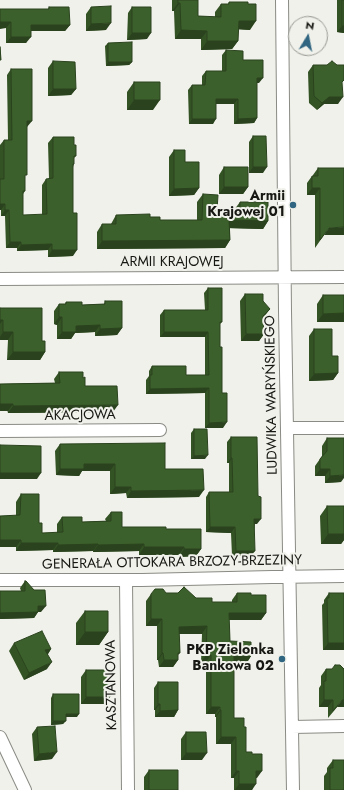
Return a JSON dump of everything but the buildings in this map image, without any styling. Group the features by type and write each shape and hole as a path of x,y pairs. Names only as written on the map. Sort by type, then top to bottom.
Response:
{"street":[{"name":"LUDWIKA WARYŃSKIEGO","path":"282,0 293,790"},
{"name":"ARMII KRAJOWEJ","path":"0,279 344,277"},
{"path":"287,428 344,428"},
{"name":"AKACJOWA","path":"0,431 160,430"},
{"name":"GENERAŁA OTTOKARA BRZOZY-BRZEZINY","path":"0,580 126,580 344,576"},
{"name":"KASZTANOWA","path":"126,580 128,790"},
{"path":"292,727 344,726"},
{"path":"0,737 25,790"}],"place":[{"name":"Armii Krajowej 01","path":"293,205"},
{"name":"PKP Zielonka Bankowa 02","path":"282,659"}]}
